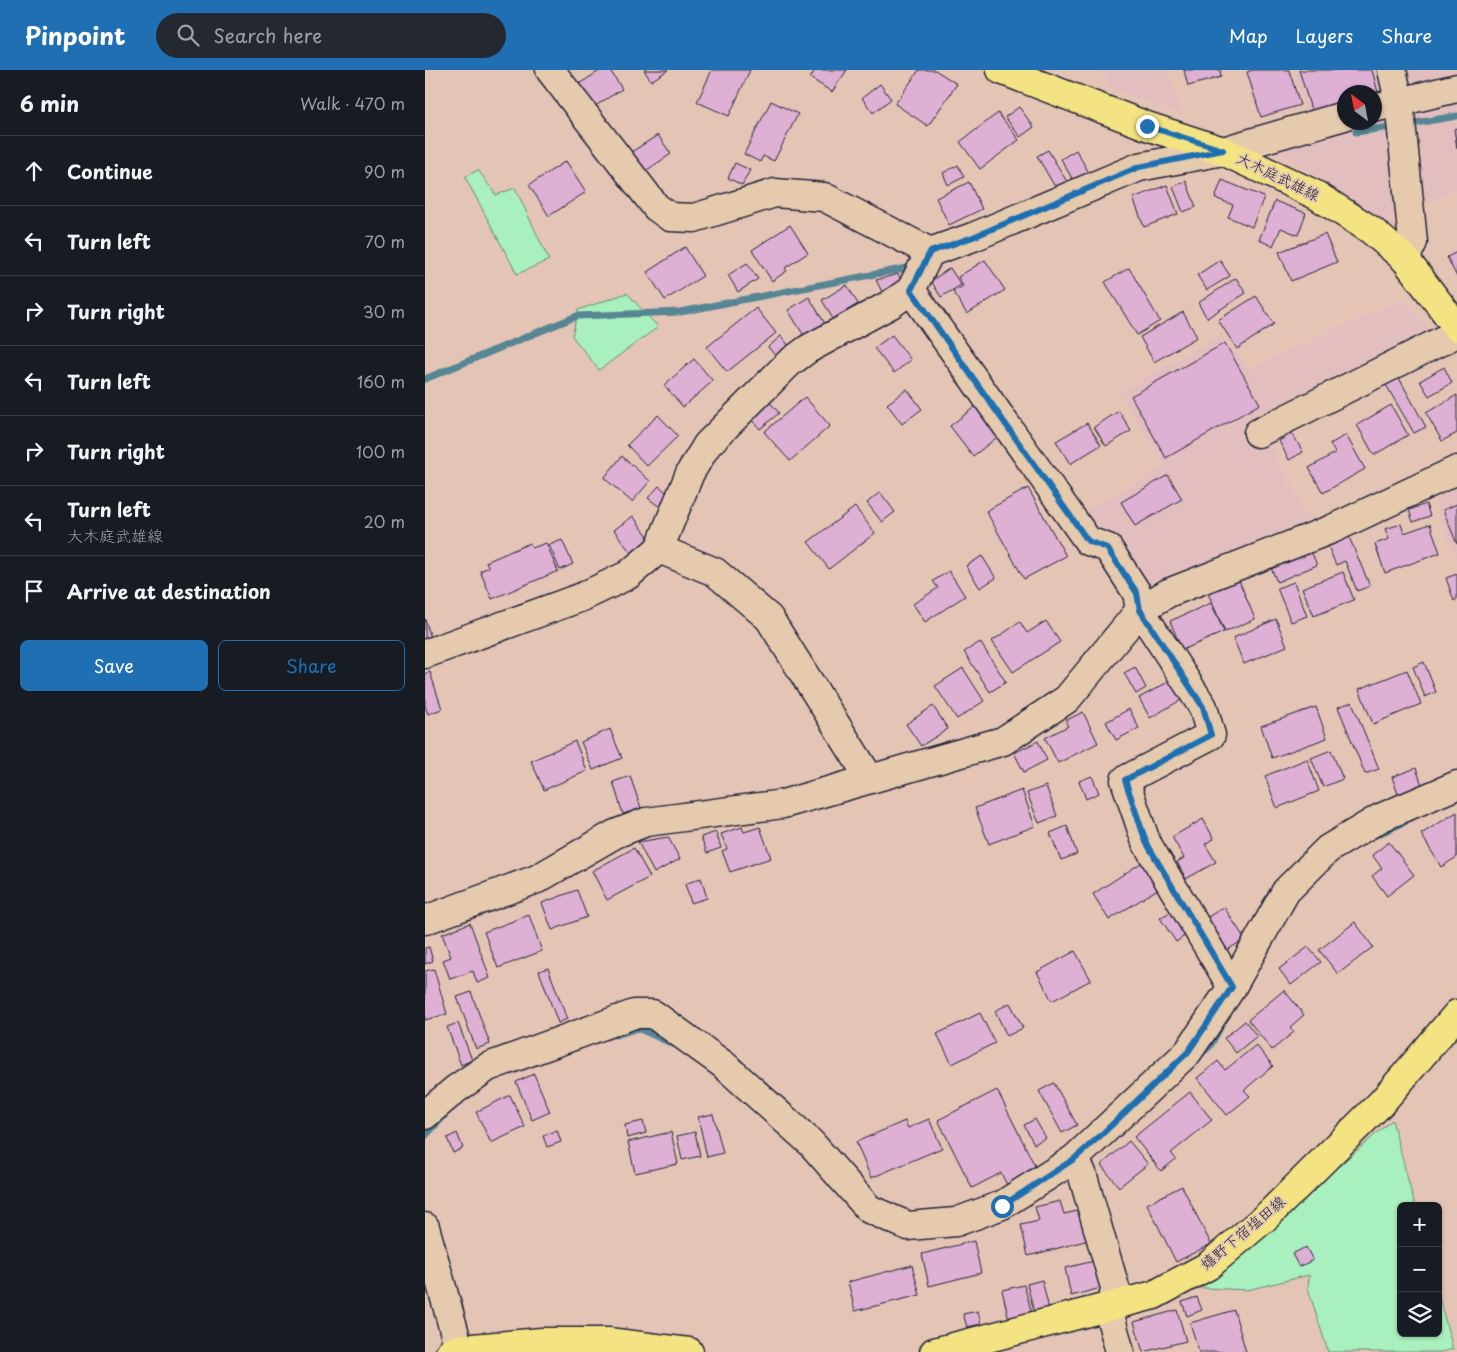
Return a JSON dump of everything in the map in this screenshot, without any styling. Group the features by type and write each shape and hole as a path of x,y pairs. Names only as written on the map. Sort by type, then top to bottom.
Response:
{"main road":[{"name":"大木庭武雄線","path":"1001,70 1147,126 1223,150 1317,195 1371,230 1405,259 1457,327"},
{"name":"嬉野下宿塩田線","path":"934,1352 1154,1295 1208,1266 1268,1215 1382,1102 1457,1014"},
{"path":"457,1351 542,1342 608,1342 689,1352"}],"street":[{"path":"550,70 656,207 670,217 694,218 775,193 824,197 930,252"},
{"path":"1392,70 1387,104 1413,242 1405,259"},
{"path":"1387,104 1457,88"},
{"path":"425,654 582,597 629,575 659,549 690,473 707,445 789,363 808,349 891,304 911,290 930,252 973,237 1139,167 1223,150 1337,118"},
{"path":"911,290 1088,541 1107,548 1137,593 1140,610 1203,707 1211,735 1125,780 1146,842 1232,987"},
{"path":"1258,432 1457,333"},
{"path":"425,920 537,879 615,834 646,822 783,804 1003,741 1067,699 1140,610 1168,593 1332,529 1457,470"},
{"path":"659,549 715,572 769,618 870,779"},
{"path":"425,1115 456,1089 488,1067 634,1014 653,1014 724,1065 811,1143 869,1209 909,1226 957,1222 1002,1206 1078,1166 1188,1052 1232,987 1286,891 1328,848 1380,818 1457,785"},
{"path":"1078,1166 1116,1291 1108,1308 1120,1352"},
{"path":"427,1239 457,1351"}],"shaded area":[{"path":"1102,70 1169,70 1183,116 1109,88"},
{"path":"1293,70 1457,70 1457,189 1420,208 1404,235 1285,156 1237,137 1306,113"},
{"path":"1405,298 1447,352 1269,437 1312,529 1131,606 1081,514 1165,465 1118,392 1222,334 1249,369 1320,335"},
{"path":"1457,480 1457,560 1432,494"}],"green space":[{"path":"478,170 496,195 515,188 549,260 517,274 465,177"},
{"path":"627,293 658,327 599,370 572,336 578,310"},
{"path":"1392,1120 1414,1202 1397,1202 1397,1337 1442,1337 1442,1309 1453,1349 1441,1352 1328,1352 1308,1288 1309,1275 1247,1290 1185,1287 1251,1249 1302,1198"}],"building":[{"path":"601,70 610,70 622,89 594,107 579,84"},
{"path":"644,70 668,70 651,81"},
{"path":"712,70 750,70 729,116 697,102"},
{"path":"815,70 847,70 832,92 810,78"},
{"path":"919,70 935,70 957,84 928,126 895,104"},
{"path":"1184,70 1220,70 1221,77 1188,86"},
{"path":"1253,70 1289,70 1300,105 1261,117 1247,72"},
{"path":"1299,70 1372,70 1376,85 1337,85 1337,108 1313,116"},
{"path":"880,84 891,99 873,113 862,98"},
{"path":"771,101 798,114 774,161 763,156 760,162 744,154"},
{"path":"1019,107 1034,127 1020,137 1005,117"},
{"path":"998,113 1019,140 980,169 960,142"},
{"path":"1457,128 1457,148 1454,129"},
{"path":"658,135 671,154 641,174 628,154"},
{"path":"1048,150 1069,185 1058,192 1037,156"},
{"path":"1076,150 1089,173 1074,182 1061,159"},
{"path":"566,161 586,192 549,216 529,185"},
{"path":"735,163 750,170 742,185 728,178"},
{"path":"958,165 964,177 948,185 943,173"},
{"path":"1222,180 1264,197 1252,227 1228,217 1233,205 1215,198"},
{"path":"1186,181 1196,207 1183,212 1173,187"},
{"path":"969,182 982,209 949,225 936,198"},
{"path":"1167,185 1178,214 1144,227 1133,198"},
{"path":"1275,201 1306,213 1298,235 1281,228 1273,246 1259,240"},
{"path":"790,225 808,253 785,268 787,271 772,281 752,250"},
{"path":"1325,234 1337,262 1291,281 1279,252"},
{"path":"685,247 703,276 665,300 647,272"},
{"path":"1457,252 1457,277 1447,257"},
{"path":"985,260 1005,290 967,314 953,292 963,286 958,277"},
{"path":"1220,260 1230,276 1207,290 1197,275"},
{"path":"747,263 758,279 738,292 728,275"},
{"path":"950,268 961,285 941,297 931,281"},
{"path":"1129,268 1160,321 1137,335 1105,282"},
{"path":"898,274 902,282 884,296 876,280"},
{"path":"1236,278 1246,293 1207,318 1198,303"},
{"path":"847,285 858,304 833,319 822,300"},
{"path":"1256,296 1274,324 1237,349 1218,320"},
{"path":"809,297 827,327 806,339 788,310"},
{"path":"756,308 776,333 727,372 707,347"},
{"path":"1183,312 1197,337 1154,362 1140,337"},
{"path":"892,335 911,360 894,373 874,348"},
{"path":"781,336 791,348 778,359 768,347"},
{"path":"1225,343 1260,404 1166,458 1131,396"},
{"path":"694,359 713,381 683,407 664,385"},
{"path":"1444,367 1452,383 1429,396 1420,381"},
{"path":"1399,378 1426,427 1414,433 1386,385"},
{"path":"907,389 922,409 902,424 887,404"},
{"path":"1457,395 1457,433 1442,441 1426,413"},
{"path":"805,397 830,426 790,461 764,432"},
{"path":"768,400 779,413 760,429 749,417"},
{"path":"981,402 1004,432 973,456 950,426"},
{"path":"1391,405 1408,435 1374,455 1357,425"},
{"path":"1119,411 1131,431 1106,446 1094,427"},
{"path":"658,415 678,436 647,466 627,445"},
{"path":"1087,423 1101,445 1070,464 1056,441"},
{"path":"1292,433 1303,452 1289,460 1279,441"},
{"path":"1346,435 1365,469 1323,493 1309,468 1335,453 1330,444"},
{"path":"622,456 650,481 632,502 604,478"},
{"path":"1168,475 1182,499 1135,526 1121,502"},
{"path":"659,486 671,496 661,508 648,498"},
{"path":"1028,488 1066,556 1024,579 986,511"},
{"path":"880,492 895,512 882,522 867,503"},
{"path":"1426,504 1430,516 1413,522 1409,510"},
{"path":"1457,504 1457,544 1443,510"},
{"path":"855,507 875,533 829,569 808,542"},
{"path":"633,516 650,539 631,553 614,530"},
{"path":"1401,524 1404,533 1430,524 1440,553 1385,573 1375,544 1389,539 1385,529"},
{"path":"1349,537 1370,586 1357,591 1345,561 1336,565 1328,546"},
{"path":"562,540 573,564 560,570 549,545"},
{"path":"530,543 532,548 546,543 558,571 492,599 480,571 489,567 486,562"},
{"path":"1311,551 1317,565 1277,582 1271,568"},
{"path":"982,556 996,578 980,588 966,566"},
{"path":"949,571 965,596 925,622 913,604 938,588 933,581"},
{"path":"1343,572 1354,600 1314,616 1302,588"},
{"path":"1457,574 1457,599 1454,601 1446,578"},
{"path":"1238,578 1255,619 1225,632 1207,591"},
{"path":"1294,582 1307,616 1291,622 1277,588"},
{"path":"1211,603 1224,632 1182,650 1170,621"},
{"path":"425,619 432,641 425,643"},
{"path":"1276,619 1287,646 1244,664 1233,638"},
{"path":"1046,621 1060,642 1013,672 992,641 1020,622 1027,633"},
{"path":"980,642 1006,682 990,692 964,652"},
{"path":"1424,662 1436,692 1425,697 1413,667"},
{"path":"1135,667 1146,688 1136,694 1124,673"},
{"path":"963,668 984,701 957,719 935,686"},
{"path":"1407,670 1421,704 1373,724 1359,689"},
{"path":"430,672 442,709 428,714 425,706 425,674"},
{"path":"1175,678 1186,697 1150,718 1139,698"},
{"path":"1352,702 1379,769 1365,774 1338,707"},
{"path":"933,706 948,729 921,746 906,724"},
{"path":"1316,707 1327,738 1272,758 1261,726"},
{"path":"1129,709 1139,728 1116,740 1106,722"},
{"path":"1083,712 1098,743 1058,763 1045,738 1068,726 1065,721"},
{"path":"610,729 622,758 593,770 581,742"},
{"path":"575,741 587,771 544,790 531,761"},
{"path":"1038,741 1047,760 1024,772 1014,753"},
{"path":"1331,750 1343,779 1323,787 1311,758"},
{"path":"1307,759 1319,791 1277,808 1265,776"},
{"path":"1416,768 1423,788 1399,797 1392,777"},
{"path":"630,776 641,808 623,814 613,782"},
{"path":"1092,776 1099,793 1086,799 1079,781"},
{"path":"1046,786 1057,816 1039,823 1027,793"},
{"path":"1022,790 1035,826 989,844 975,808"},
{"path":"1457,812 1457,857 1441,867 1421,834"},
{"path":"1203,819 1214,839 1205,844 1216,862 1186,879 1177,862 1184,858 1172,837"},
{"path":"1067,826 1077,854 1061,860 1050,833"},
{"path":"742,827 744,832 760,827 771,858 730,872 722,851 727,849 721,834"},
{"path":"716,832 721,848 707,853 701,837"},
{"path":"668,837 680,859 654,873 638,842"},
{"path":"1389,842 1414,875 1387,896 1372,876 1382,868 1372,855"},
{"path":"634,848 650,877 607,900 592,871"},
{"path":"1144,861 1161,887 1109,920 1093,894"},
{"path":"701,878 707,898 691,903 685,884"},
{"path":"577,890 587,917 552,930 542,903"},
{"path":"1224,907 1245,939 1224,952 1203,920"},
{"path":"1175,909 1190,932 1176,942 1160,918"},
{"path":"529,915 542,951 498,968 484,932"},
{"path":"1355,922 1373,947 1338,974 1319,950"},
{"path":"470,923 490,978 477,983 473,971 450,979 443,960 451,957 442,934"},
{"path":"429,947 433,961 425,964 425,948"},
{"path":"1308,947 1321,962 1291,985 1279,969"},
{"path":"1075,951 1091,980 1052,1001 1037,972"},
{"path":"548,968 567,1019 558,1023 539,971"},
{"path":"434,969 447,1014 425,1020 425,971"},
{"path":"1284,990 1304,1015 1290,1027 1294,1032 1272,1050 1248,1020"},
{"path":"471,992 490,1044 476,1049 457,997"},
{"path":"1010,1003 1023,1028 1007,1036 995,1011"},
{"path":"980,1013 995,1043 952,1064 937,1034"},
{"path":"1245,1021 1257,1036 1236,1053 1224,1038"},
{"path":"458,1023 472,1060 461,1065 447,1027"},
{"path":"1256,1045 1273,1066 1244,1090 1250,1096 1227,1115 1197,1078 1218,1061 1225,1070"},
{"path":"534,1074 550,1112 532,1120 516,1082"},
{"path":"1054,1083 1077,1125 1062,1133 1039,1091"},
{"path":"997,1090 1038,1172 1008,1187 1001,1173 972,1188 938,1120"},
{"path":"1190,1092 1212,1120 1171,1153 1176,1159 1161,1171 1134,1137"},
{"path":"510,1095 525,1127 491,1143 476,1112"},
{"path":"713,1114 723,1153 707,1157 698,1117"},
{"path":"929,1119 942,1148 871,1178 856,1142 905,1121 908,1128"},
{"path":"1035,1119 1046,1138 1034,1144 1024,1125"},
{"path":"643,1121 646,1133 627,1138 625,1125"},
{"path":"557,1130 561,1142 547,1147 543,1136"},
{"path":"671,1132 678,1164 635,1173 628,1142"},
{"path":"695,1132 700,1156 682,1160 677,1136"},
{"path":"457,1133 463,1148 453,1153 447,1138"},
{"path":"1129,1141 1148,1164 1119,1187 1101,1165"},
{"path":"1182,1186 1211,1244 1176,1262 1147,1204"},
{"path":"1060,1201 1064,1214 1082,1210 1089,1240 1028,1256 1021,1225 1039,1221 1035,1207"},
{"path":"974,1241 981,1273 929,1286 922,1254"},
{"path":"1306,1247 1313,1260 1299,1267 1292,1254"},
{"path":"1094,1261 1101,1288 1071,1296 1065,1268"},
{"path":"912,1265 920,1295 855,1311 848,1282"},
{"path":"1042,1280 1049,1309 1034,1312 1027,1284"},
{"path":"1024,1285 1032,1314 1009,1320 1002,1290"},
{"path":"1197,1297 1202,1310 1187,1316 1182,1302"},
{"path":"1177,1310 1186,1341 1143,1352 1134,1322"},
{"path":"1234,1310 1246,1352 1199,1352 1190,1323"},
{"path":"978,1311 981,1324 967,1327 963,1314"}],"waterway":[{"path":"1410,124 1457,116"},
{"path":"1356,132 1391,127"},
{"path":"425,379 577,316 680,312 907,268"},
{"path":"1376,835 1405,822"},
{"path":"616,1035 638,1028 673,1044"},
{"path":"1200,1055 1210,1046 1220,1028"},
{"path":"425,1136 444,1116"}],"route":[{"path":"1002,1206 1074,1159 1100,1136 1188,1052 1232,987 1146,842 1125,780 1211,735 1203,707 1140,610 1137,593 1107,548 1088,541 1022,444 911,290 930,252 973,237 1139,167 1223,150 1147,126"}]}
